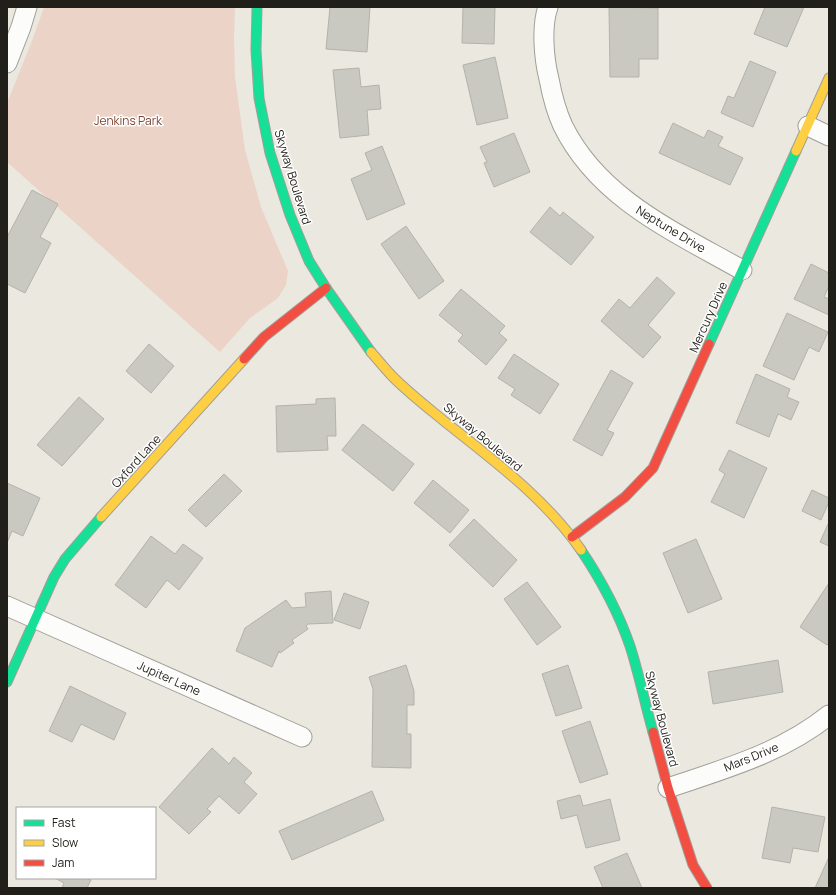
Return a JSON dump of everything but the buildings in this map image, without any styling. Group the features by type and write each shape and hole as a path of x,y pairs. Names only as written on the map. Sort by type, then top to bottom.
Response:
{"street":[{"path":"7,63 27,7"},
{"name":"Skyway Boulevard","path":"257,7 256,50 259,98 270,152 290,216 310,261 326,288 366,346 393,377 539,500 572,537 593,568 613,604 630,646 668,788 693,865 707,888"},
{"name":"Neptune Drive","path":"548,7 544,40 546,69 552,94 563,125 577,150 598,176 619,195 644,214 742,270"},
{"name":"Mercury Drive","path":"572,537 627,497 653,468 829,78"},
{"path":"808,126 829,136"},
{"name":"Oxford Lane","path":"7,682 54,577 65,559 264,337 326,288"},
{"name":"Jupiter Lane","path":"7,606 302,737"},
{"name":"Mars Drive","path":"668,788 758,757 788,742 829,715"}],"green space":[{"name":"Jenkins Park","path":"44,7 235,7 235,77 245,150 261,207 288,271 286,285 278,298 250,318 220,352 7,162 7,103"}],"traffic: fast":[{"path":"257,7 256,50 259,98 270,153 290,215 309,261 371,352"},
{"path":"709,344 796,151"},
{"path":"7,682 54,577 65,559 101,517"},
{"path":"581,550 620,620 630,646 653,732"}],"traffic: slow":[{"path":"796,151 829,78"},
{"path":"371,352 405,389 499,465 535,497 567,531 581,550"},
{"path":"101,517 244,359"}],"traffic: jam":[{"path":"244,359 264,337 326,288"},
{"path":"572,537 625,497 653,468 709,344"},
{"path":"653,732 668,788 693,865 707,888"}]}
